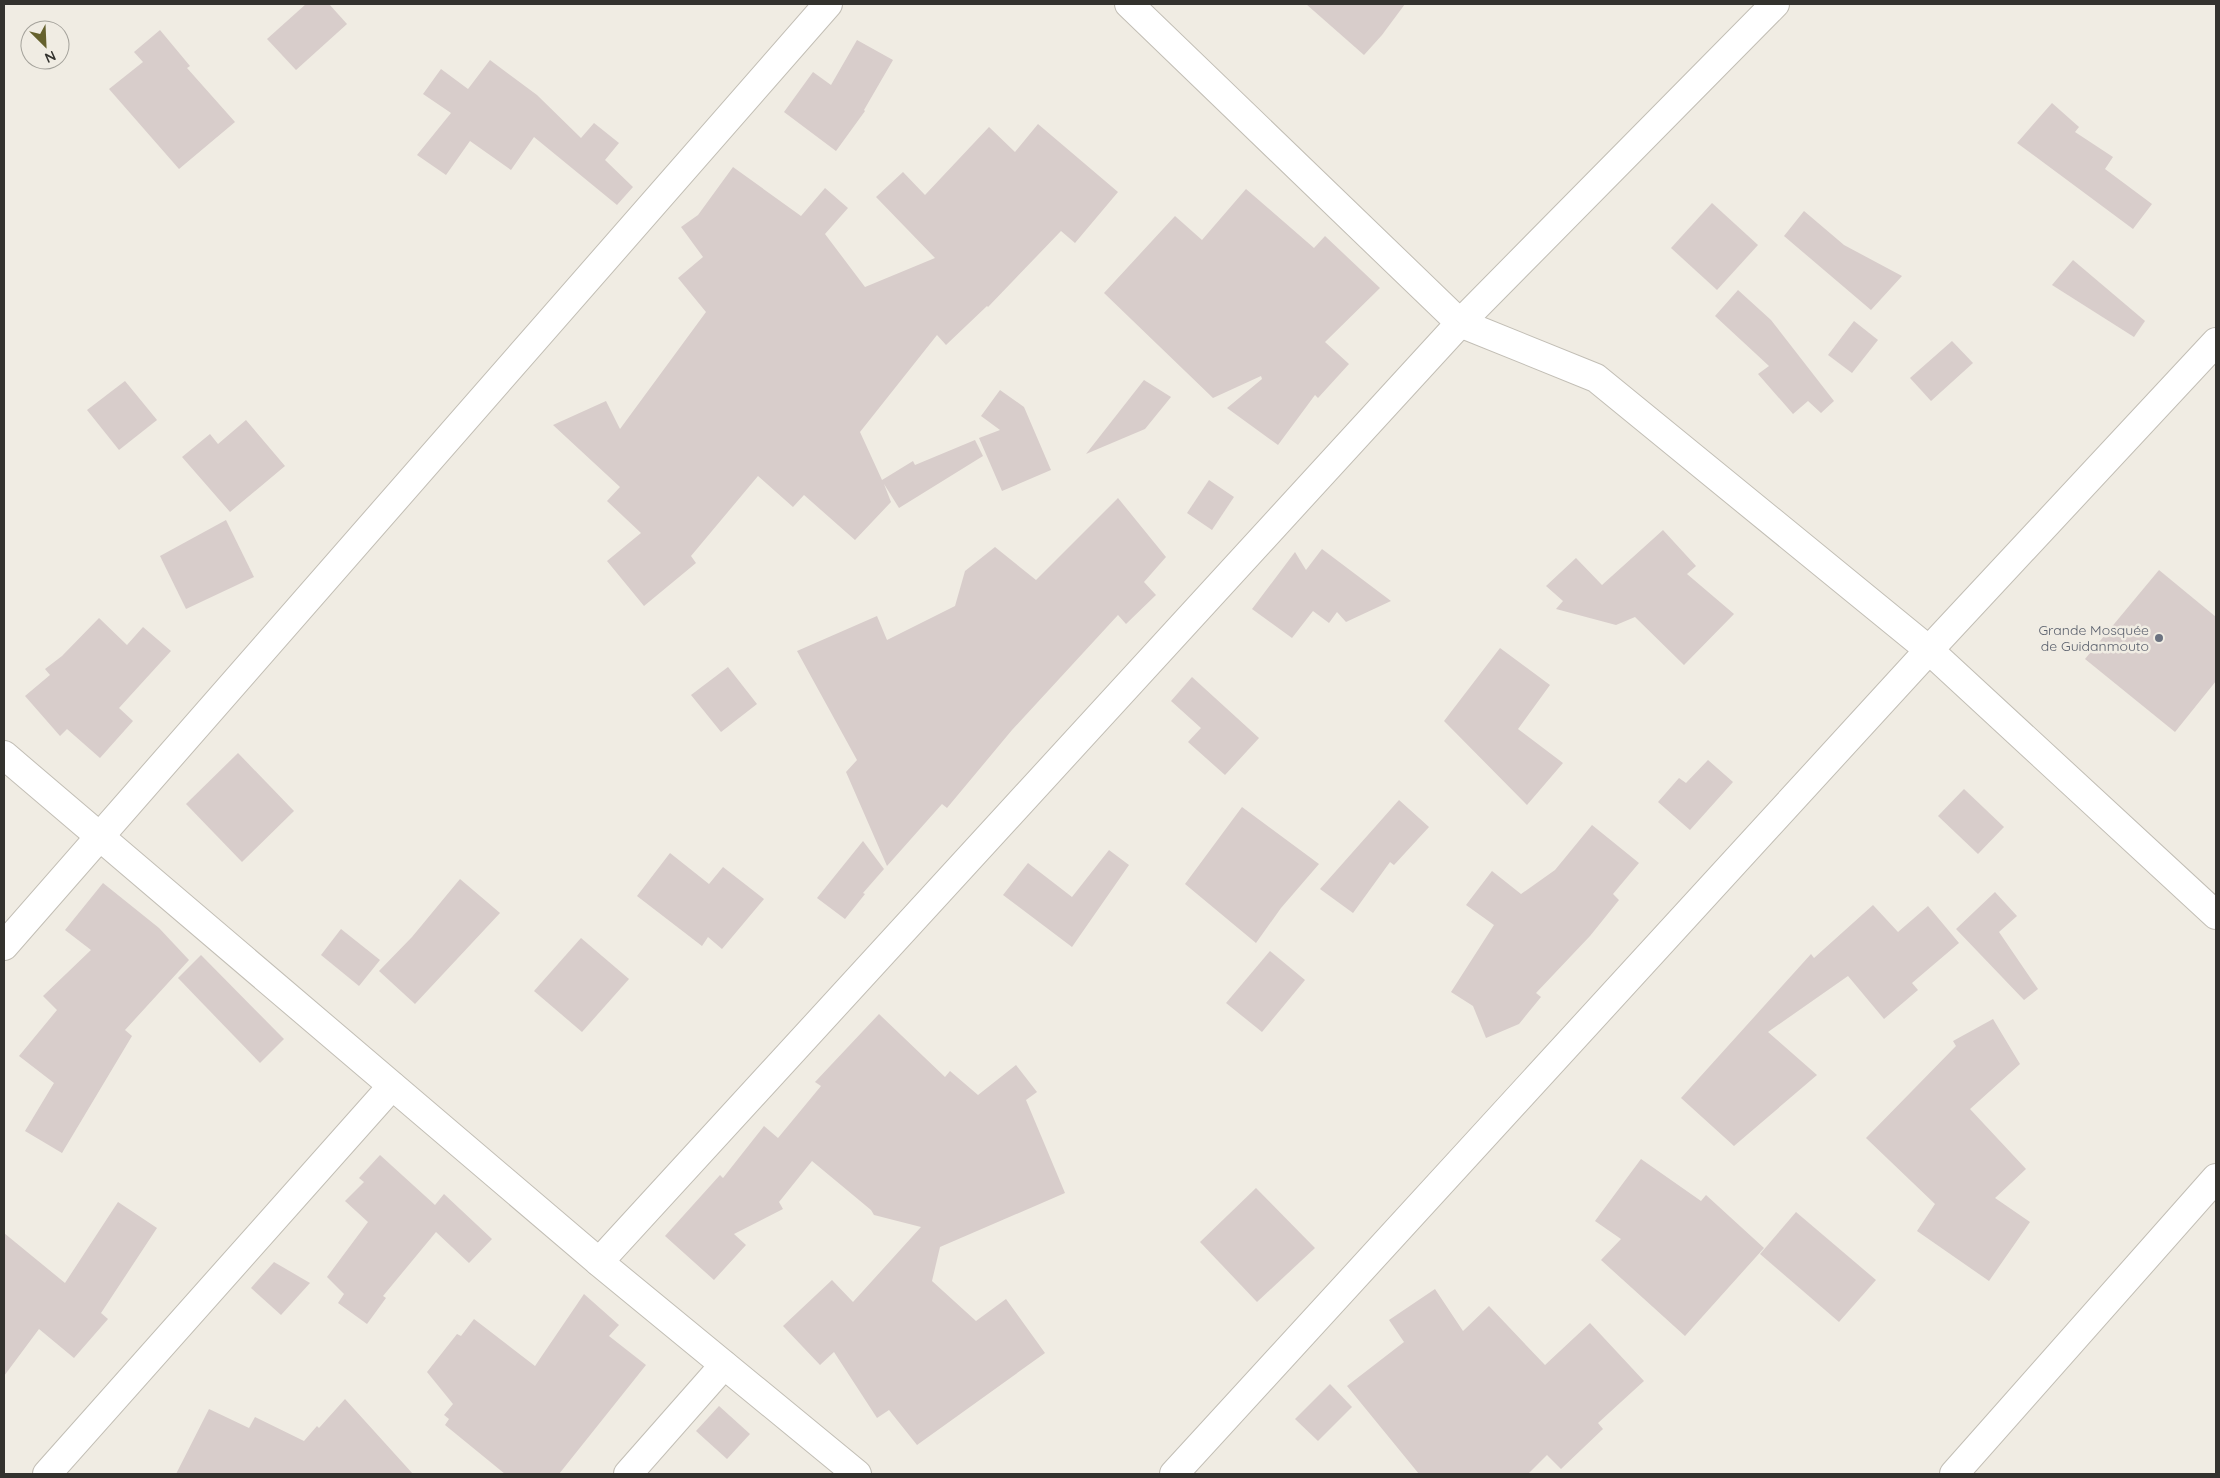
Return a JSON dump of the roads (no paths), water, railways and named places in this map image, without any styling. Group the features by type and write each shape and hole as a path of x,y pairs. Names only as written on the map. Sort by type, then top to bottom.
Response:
{"street":[{"path":"4,946 828,4"},
{"path":"1129,4 1460,323 1596,378 1929,650 2216,915"},
{"path":"599,1262 1460,323 1775,4"},
{"path":"1174,1474 1929,650 2216,342"},
{"path":"4,755 599,1262 857,1474"},
{"path":"47,1474 392,1086"},
{"path":"1954,1474 2216,1178"},
{"path":"628,1474 724,1365"}],"place":[{"name":"Grande Mosquée de Guidanmouto","path":"2159,638"}]}
